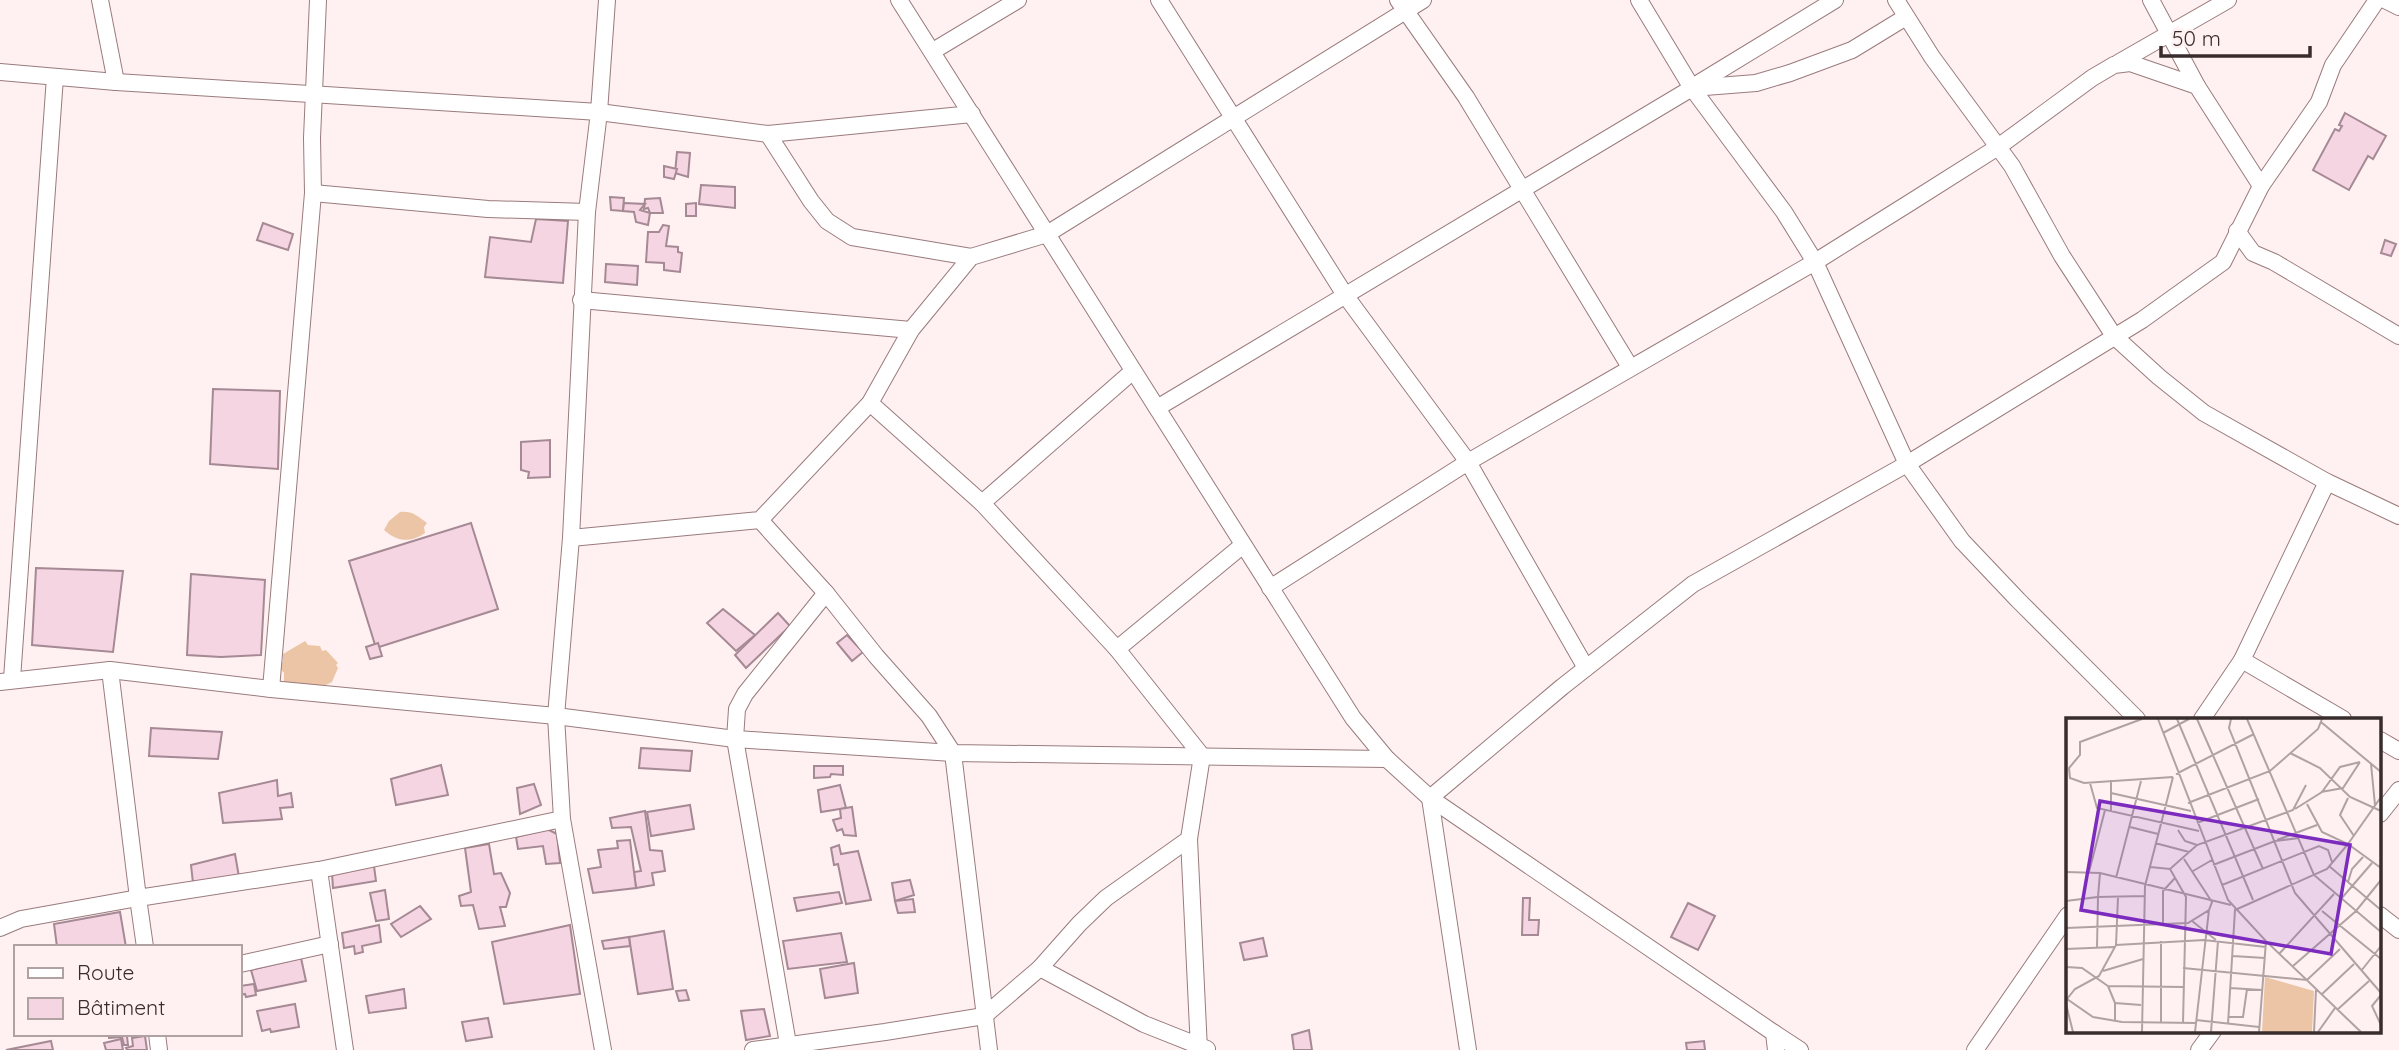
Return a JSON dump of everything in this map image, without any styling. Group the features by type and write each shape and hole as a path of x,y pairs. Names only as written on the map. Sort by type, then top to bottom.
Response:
{"street":[{"path":"100,0 117,82"},
{"path":"271,689 313,192 312,138 318,0"},
{"path":"603,1050 562,819 556,716 571,538 587,212 599,112 607,0"},
{"path":"899,0 1353,718 1387,759 1430,798 1800,1050"},
{"path":"933,51 1018,0"},
{"path":"1159,0 1345,295 1468,462 1586,668"},
{"path":"768,134 811,201 827,220 852,237 971,257 1046,234 1234,119 1401,5 1423,0"},
{"path":"1639,0 1692,88 1784,212 1815,262 1907,464 1962,541 2136,718"},
{"path":"1157,408 1835,0"},
{"path":"1896,0 1932,57 2012,166 2062,256 2114,336 2204,413 2327,482 2399,516"},
{"path":"2151,0 2197,86 2261,186"},
{"path":"1270,588 1468,462 1815,262 1998,147 2092,78 2228,0"},
{"path":"1430,798 1586,668 1693,584 1907,464 2152,314 2223,262 2261,186 2319,102 2333,65 2377,0"},
{"path":"2385,0 2399,7"},
{"path":"1401,5 1466,97 1630,368"},
{"path":"1692,88 1756,83 1790,73 1852,50 1906,17"},
{"path":"2114,65 2130,63 2197,86"},
{"path":"0,72 117,82 599,112 768,134 972,114"},
{"path":"55,77 6,680 110,670 271,689 556,716 735,739 953,752 1387,759"},
{"path":"313,192 488,209 587,212"},
{"path":"2237,231 2253,253 2274,262 2399,335"},
{"path":"571,538 760,520 870,403 911,330 971,257"},
{"path":"582,300 911,330"},
{"path":"982,503 1133,371"},
{"path":"870,403 982,503 1117,649 1202,756 1188,839 1202,1048 1144,1024 1040,968"},
{"path":"2203,718 2242,660 2327,482"},
{"path":"760,520 826,593 876,656 929,716 953,752 989,1050"},
{"path":"1117,649 1243,545"},
{"path":"788,1044 735,739 737,709 745,694 826,593"},
{"path":"2242,660 2341,718"},
{"path":"110,670 145,945"},
{"path":"2382,741 2399,751"},
{"path":"2382,811 2399,790"},
{"path":"1430,798 1468,1050"},
{"path":"0,928 21,919 319,870 562,819"},
{"path":"753,1050 984,1016 1040,968 1106,898 1188,839"},
{"path":"319,870 345,1050"},
{"path":"2382,917 2399,930"},
{"path":"1975,1050 2066,918"},
{"path":"242,964 330,944"},
{"path":"2199,1050 2212,1032"},
{"path":"1774,1033 1776,1050"}],"shaded area":[{"path":"400,512 412,513 427,523 424,527 425,533 404,540 384,530 389,521"},
{"path":"305,641 308,645 320,646 322,651 326,650 338,663 332,682 326,685 326,689 284,686 284,673 279,667 283,654"}],"building":[{"path":"2345,113 2386,136 2373,159 2368,156 2349,190 2313,170 2335,129 2339,131 2342,126 2339,125"},
{"path":"677,152 690,153 688,177 675,173"},
{"path":"664,166 677,169 674,179 664,177"},
{"path":"701,185 735,187 735,208 699,204"},
{"path":"610,197 624,198 623,211 611,210"},
{"path":"660,198 663,213 650,213 648,208 644,209 645,199"},
{"path":"624,203 645,204 640,210 650,213 648,225 636,222 634,212 623,211"},
{"path":"696,203 696,216 686,216 686,204"},
{"path":"536,219 568,221 563,283 485,277 490,237 531,242"},
{"path":"263,223 293,234 288,250 257,240"},
{"path":"663,225 669,226 666,246 678,247 678,252 682,253 680,272 664,270 664,263 646,262 648,232 659,232"},
{"path":"2385,240 2396,244 2391,256 2381,253"},
{"path":"606,264 638,266 637,285 605,282"},
{"path":"213,389 280,391 278,469 210,464"},
{"path":"550,440 550,477 528,478 529,472 521,470 521,442"},
{"path":"471,523 498,609 376,648 349,561"},
{"path":"36,568 123,571 113,652 32,645"},
{"path":"191,574 265,580 261,655 187,655"},
{"path":"723,609 755,635 736,651 707,623"},
{"path":"778,613 790,626 746,668 735,655"},
{"path":"847,635 863,652 852,661 837,643"},
{"path":"378,643 382,656 370,659 366,647"},
{"path":"151,728 222,732 218,759 149,756"},
{"path":"641,748 692,751 690,771 639,768"},
{"path":"441,765 448,795 396,805 391,779"},
{"path":"814,766 843,766 843,775 831,774 830,777 814,778"},
{"path":"277,780 278,796 291,793 293,807 280,808 282,819 223,823 219,793"},
{"path":"534,784 541,805 520,814 517,788"},
{"path":"840,785 846,808 821,812 818,790"},
{"path":"690,805 694,829 651,836 647,812"},
{"path":"852,807 856,836 844,835 842,829 837,831 833,820 841,818 840,809"},
{"path":"645,811 650,850 662,851 665,871 652,873 654,885 636,888 634,872 641,871 631,827 612,828 610,818"},
{"path":"547,829 557,834 560,863 546,864 543,846 518,849 516,837"},
{"path":"630,840 636,888 593,893 588,869 601,867 598,850 618,848 617,841"},
{"path":"489,844 494,874 501,873 510,893 506,907 500,907 505,926 479,929 473,905 461,906 459,896 471,892 465,848"},
{"path":"839,845 841,854 858,851 871,900 846,904 838,864 834,865 831,848"},
{"path":"235,854 239,877 193,883 191,865"},
{"path":"374,866 376,881 333,888 332,873"},
{"path":"910,880 914,895 895,901 892,883"},
{"path":"385,890 389,919 376,921 370,893"},
{"path":"839,892 842,903 797,911 794,898"},
{"path":"1523,898 1530,898 1529,920 1539,920 1538,935 1522,935"},
{"path":"913,899 915,912 898,913 895,901"},
{"path":"1688,903 1715,916 1698,950 1671,937"},
{"path":"420,906 431,919 401,937 391,924"},
{"path":"120,912 126,945 57,945 54,924"},
{"path":"379,925 381,942 362,946 363,952 355,954 354,946 344,948 342,933"},
{"path":"570,925 580,994 504,1004 492,942"},
{"path":"664,931 673,989 638,994 629,937"},
{"path":"841,933 847,962 788,969 783,941"},
{"path":"629,937 630,946 604,949 602,941"},
{"path":"1263,938 1267,956 1244,960 1240,943"},
{"path":"301,958 306,981 257,991 251,970"},
{"path":"854,963 858,993 825,998 820,969"},
{"path":"254,984 256,995 246,997 242,995 242,986"},
{"path":"404,989 406,1008 369,1013 366,996"},
{"path":"686,990 689,1000 679,1001 676,991"},
{"path":"295,1004 299,1027 262,1031 257,1011"},
{"path":"764,1009 770,1036 746,1040 741,1011"},
{"path":"488,1018 492,1037 466,1041 462,1022"},
{"path":"1309,1030 1312,1050 1294,1050 1292,1035"},
{"path":"127,1036 128,1045 124,1045 122,1037 109,1038"},
{"path":"145,1036 147,1050 127,1050 126,1048 133,1046 132,1038"},
{"path":"121,1039 123,1050 106,1050 104,1043"},
{"path":"51,1041 53,1050 6,1050"},
{"path":"1704,1041 1705,1050 1687,1050 1686,1043"}]}
